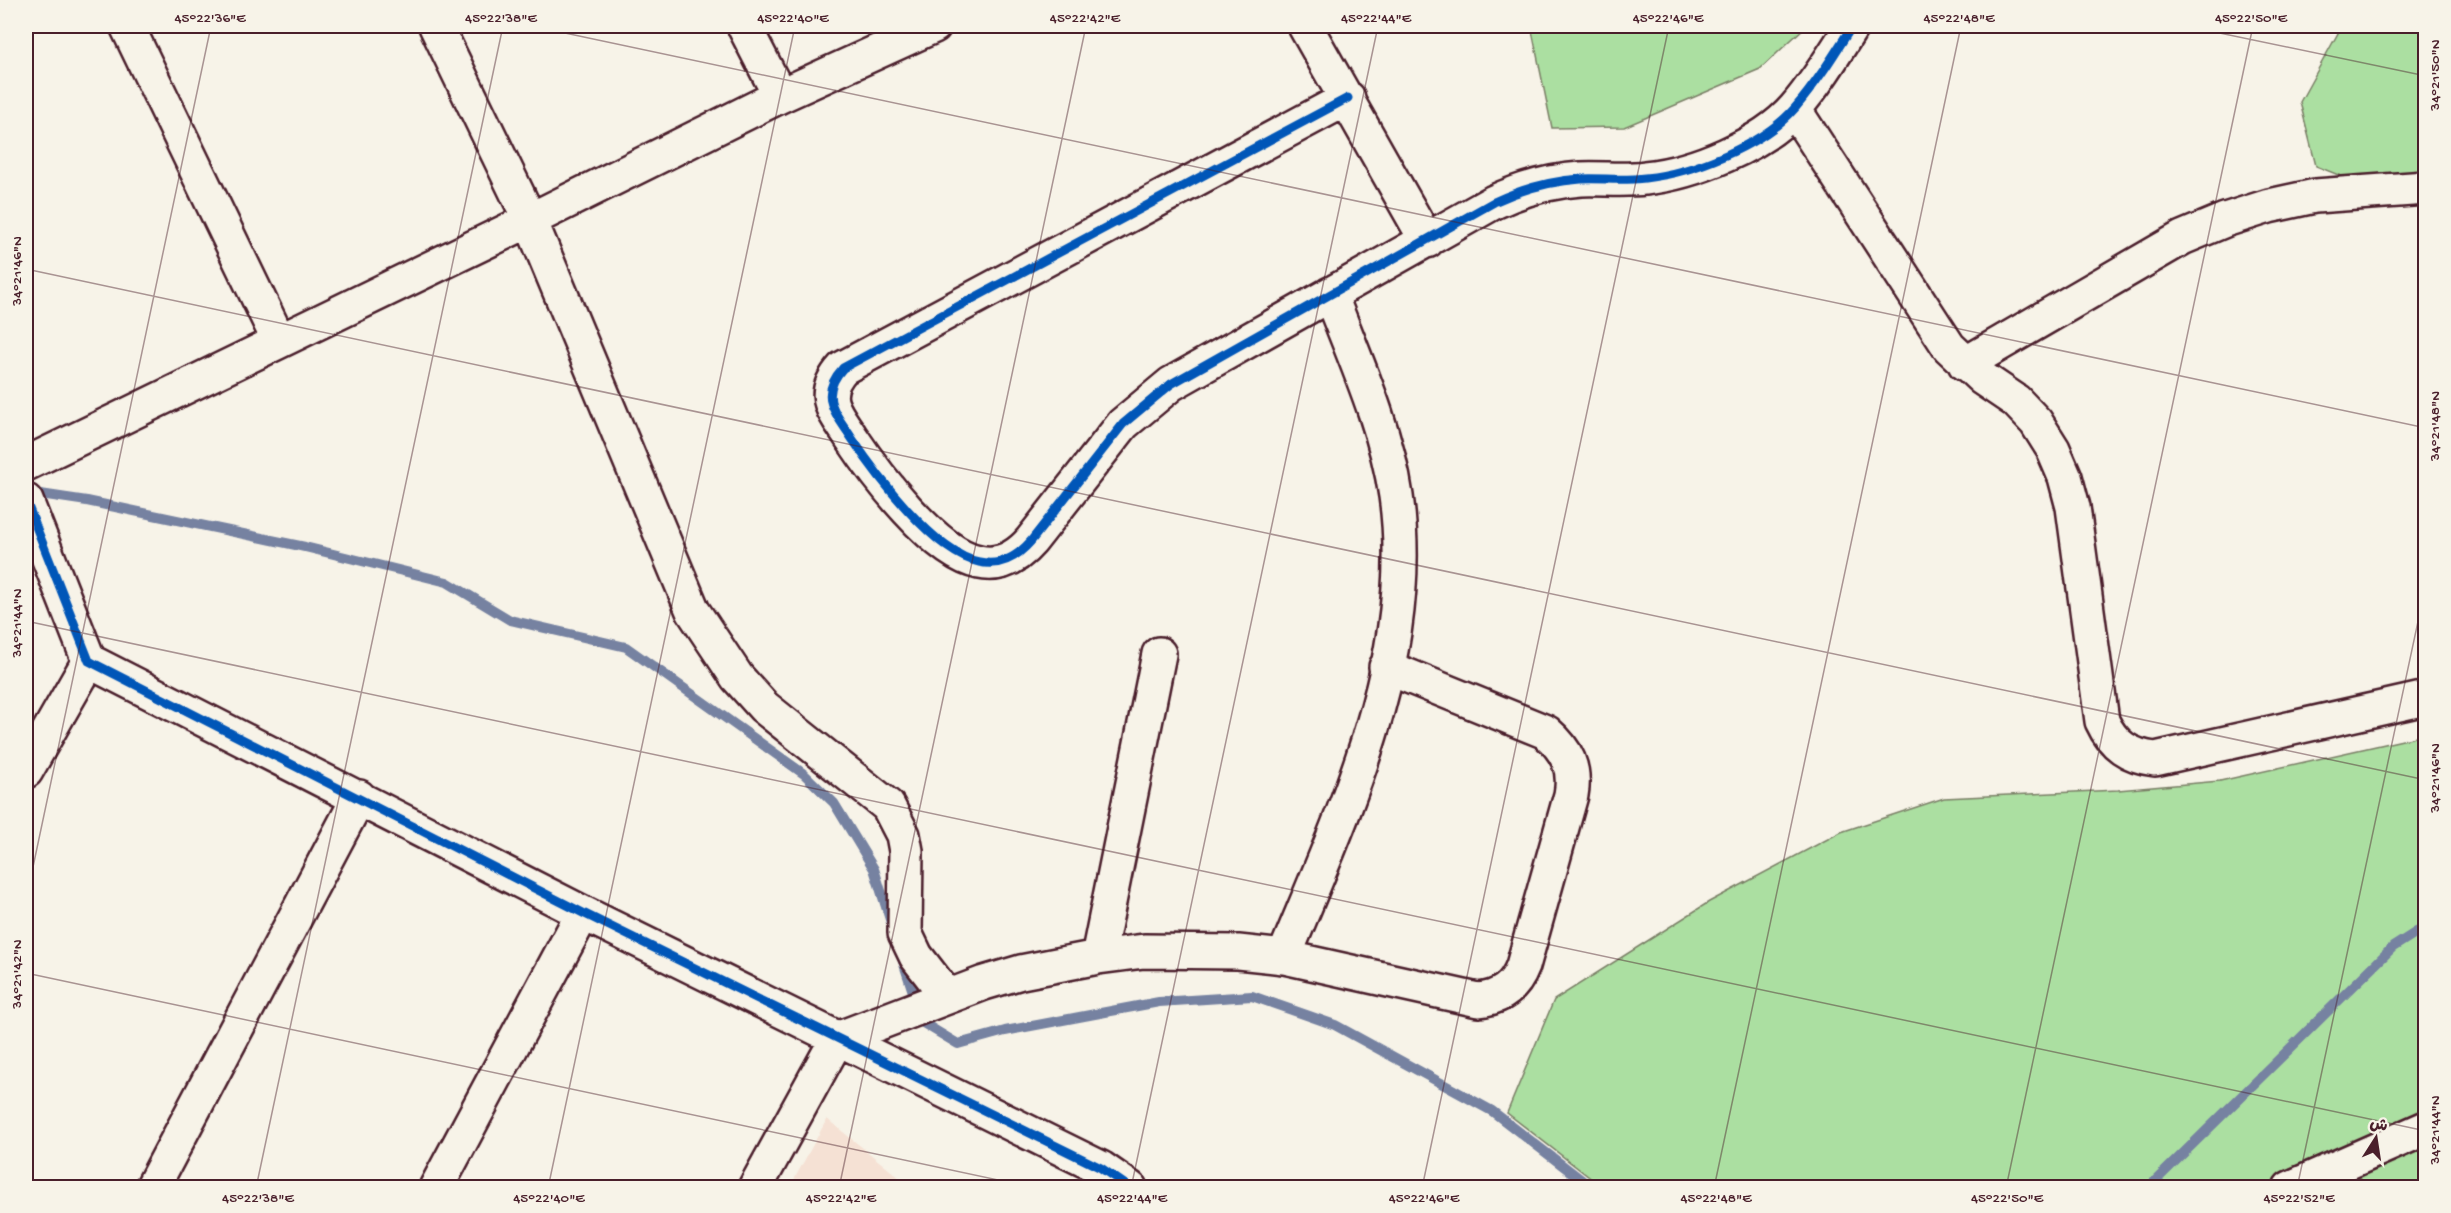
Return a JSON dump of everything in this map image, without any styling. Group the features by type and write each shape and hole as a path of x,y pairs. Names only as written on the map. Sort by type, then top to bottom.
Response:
{"street":[{"path":"127,26 279,342"},
{"path":"436,26 530,220 693,611 737,678 764,707 888,806 903,835 906,851 905,933 916,956 947,996"},
{"path":"744,26 780,96"},
{"path":"26,464 780,96 934,26"},
{"path":"1305,26 1427,240"},
{"path":"1348,98 843,368 831,385 832,405 879,480 902,505 966,558 995,563 1021,552 1123,424 1146,402 1198,367 1494,202 1522,189 1552,182 1583,179 1646,178 1707,162 1738,149 1794,109 1852,26"},
{"path":"1794,109 1949,347 1965,364 2016,400 2036,422 2053,449 2065,477 2073,507 2102,721 2117,744 2128,752 2155,759 2426,698"},
{"path":"1965,364 2182,238 2225,220 2269,206 2315,196 2426,188"},
{"path":"1284,957 1343,814 1379,701 1399,590 1400,546 1396,495 1377,423 1330,294"},
{"path":"26,501 34,547 89,661 583,912 1101,1168 1130,1188"},
{"path":"1098,957 1159,654"},
{"path":"26,771 89,661"},
{"path":"755,1188 837,1039 947,996 1021,972 1098,957 1191,950 1284,957 1478,1000 1490,999 1512,987 1523,966 1571,795 1572,773 1566,753 1546,732 1386,667"},
{"path":"152,1188 359,797"},
{"path":"436,1188 583,912"},
{"path":"2290,1188 2426,1128"}],"shaded area":[{"path":"827,1119 911,1187 790,1187"}],"green space":[{"path":"1531,26 1806,26 1760,69 1624,127 1552,128"},
{"path":"2342,26 2425,26 2425,173 2341,176 2316,166 2300,102"},
{"path":"2425,735 2425,1187 1602,1187 1507,1113 1554,1000 1709,902 1841,832 1944,798 2118,790 2220,781"}],"waterway":[{"path":"27,492 87,501 305,547 447,582 510,620 626,647 804,774 834,803 874,869 893,929"},
{"path":"2148,1188 2393,947 2426,926"},
{"path":"902,958 923,1023 958,1044 1005,1031 1159,1002 1252,996 1335,1025 1492,1111 1592,1188"}],"cycle path":[{"path":"1348,98 843,368 836,376 831,390 831,400 838,418 890,490 925,528 962,556 987,563 1002,562 1008,559 1031,541 1123,424 1171,384 1505,197 1536,186 1570,180 1637,179 1664,175 1705,163 1746,145 1765,134 1795,108 1818,79 1852,26"},
{"path":"26,501 89,661 583,913 1101,1168 1130,1188"}]}
